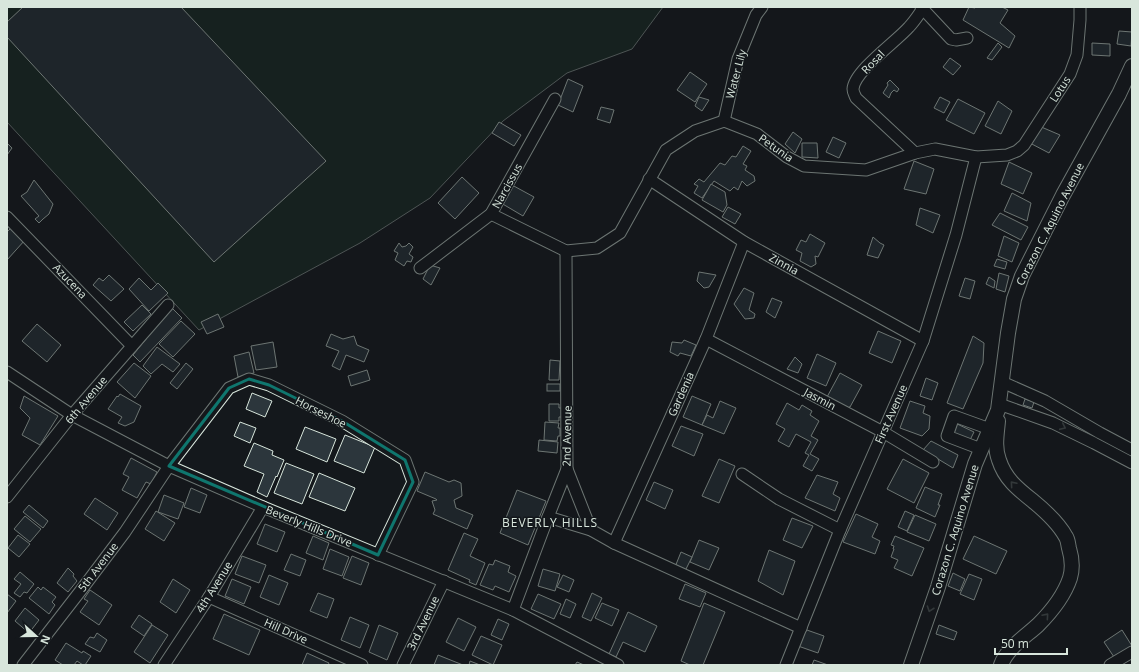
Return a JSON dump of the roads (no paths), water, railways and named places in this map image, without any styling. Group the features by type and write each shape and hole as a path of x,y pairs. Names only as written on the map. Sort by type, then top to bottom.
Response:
{"main road":[{"name":"Corazon C. Aquino Avenue","path":"910,665 938,588 975,464 999,407 1008,333 1014,299 1022,276 1063,195 1119,94 1132,66"},
{"path":"999,407 996,439 999,460 1006,475 1015,487 1035,502 1058,526 1066,538 1071,553 1072,565 1070,578 1057,603 1037,626 1023,637 1007,654 1001,665"},
{"path":"975,464 985,455 990,455 999,460"}],"street":[{"name":"Water Lily","path":"724,120 738,59 756,15 762,7"},
{"name":"Lotus","path":"1007,155 1017,151 1024,145 1070,74 1077,55 1080,7"},
{"path":"922,8 951,39 956,40 967,38"},
{"name":"Rosal","path":"915,153 856,98 853,89 854,84 864,70 909,27 922,8"},
{"name":"Narcissus","path":"420,268 492,214 555,100"},
{"name":"Petunia","path":"724,120 757,134 787,157 804,166 866,170 915,153 935,149 976,157 1007,155"},
{"path":"492,214 566,251 598,248 620,233 666,150 695,131 724,120"},
{"name":"First Avenue","path":"786,665 840,530 923,341 956,235 976,157"},
{"name":"Zinnia","path":"649,179 744,242 923,341"},
{"name":"Azucena","path":"7,216 132,346"},
{"name":"Gardenia","path":"614,543 706,338 744,242"},
{"name":"2nd Avenue","path":"513,610 567,469 566,251"},
{"name":"6th Avenue","path":"7,498 72,415 168,305"},
{"name":"Jasmin","path":"706,338 883,432 933,462"},
{"name":"Beverly Hills Drive","path":"7,372 72,415 169,466 263,507 513,610 618,665"},
{"name":"Horseshoe","path":"169,466 229,388 249,379 269,385 342,421 405,460 413,482 378,555"},
{"path":"1002,382 1045,401 1132,450"},
{"path":"999,407 1053,422 1132,463"},
{"path":"981,449 947,436 954,416 990,429"},
{"name":"5th Avenue","path":"23,665 125,532 169,466"},
{"path":"567,469 591,530"},
{"path":"742,474 779,499 840,530"},
{"name":"4th Avenue","path":"164,665 209,597 263,507"},
{"path":"548,517 591,530 614,543 801,628"},
{"name":"3rd Avenue","path":"403,665 444,581"},
{"name":"Hill Drive","path":"209,597 362,665"},
{"path":"1110,665 1132,652"}],"district":[{"name":"BEVERLY HILLS","path":"550,523"}]}
